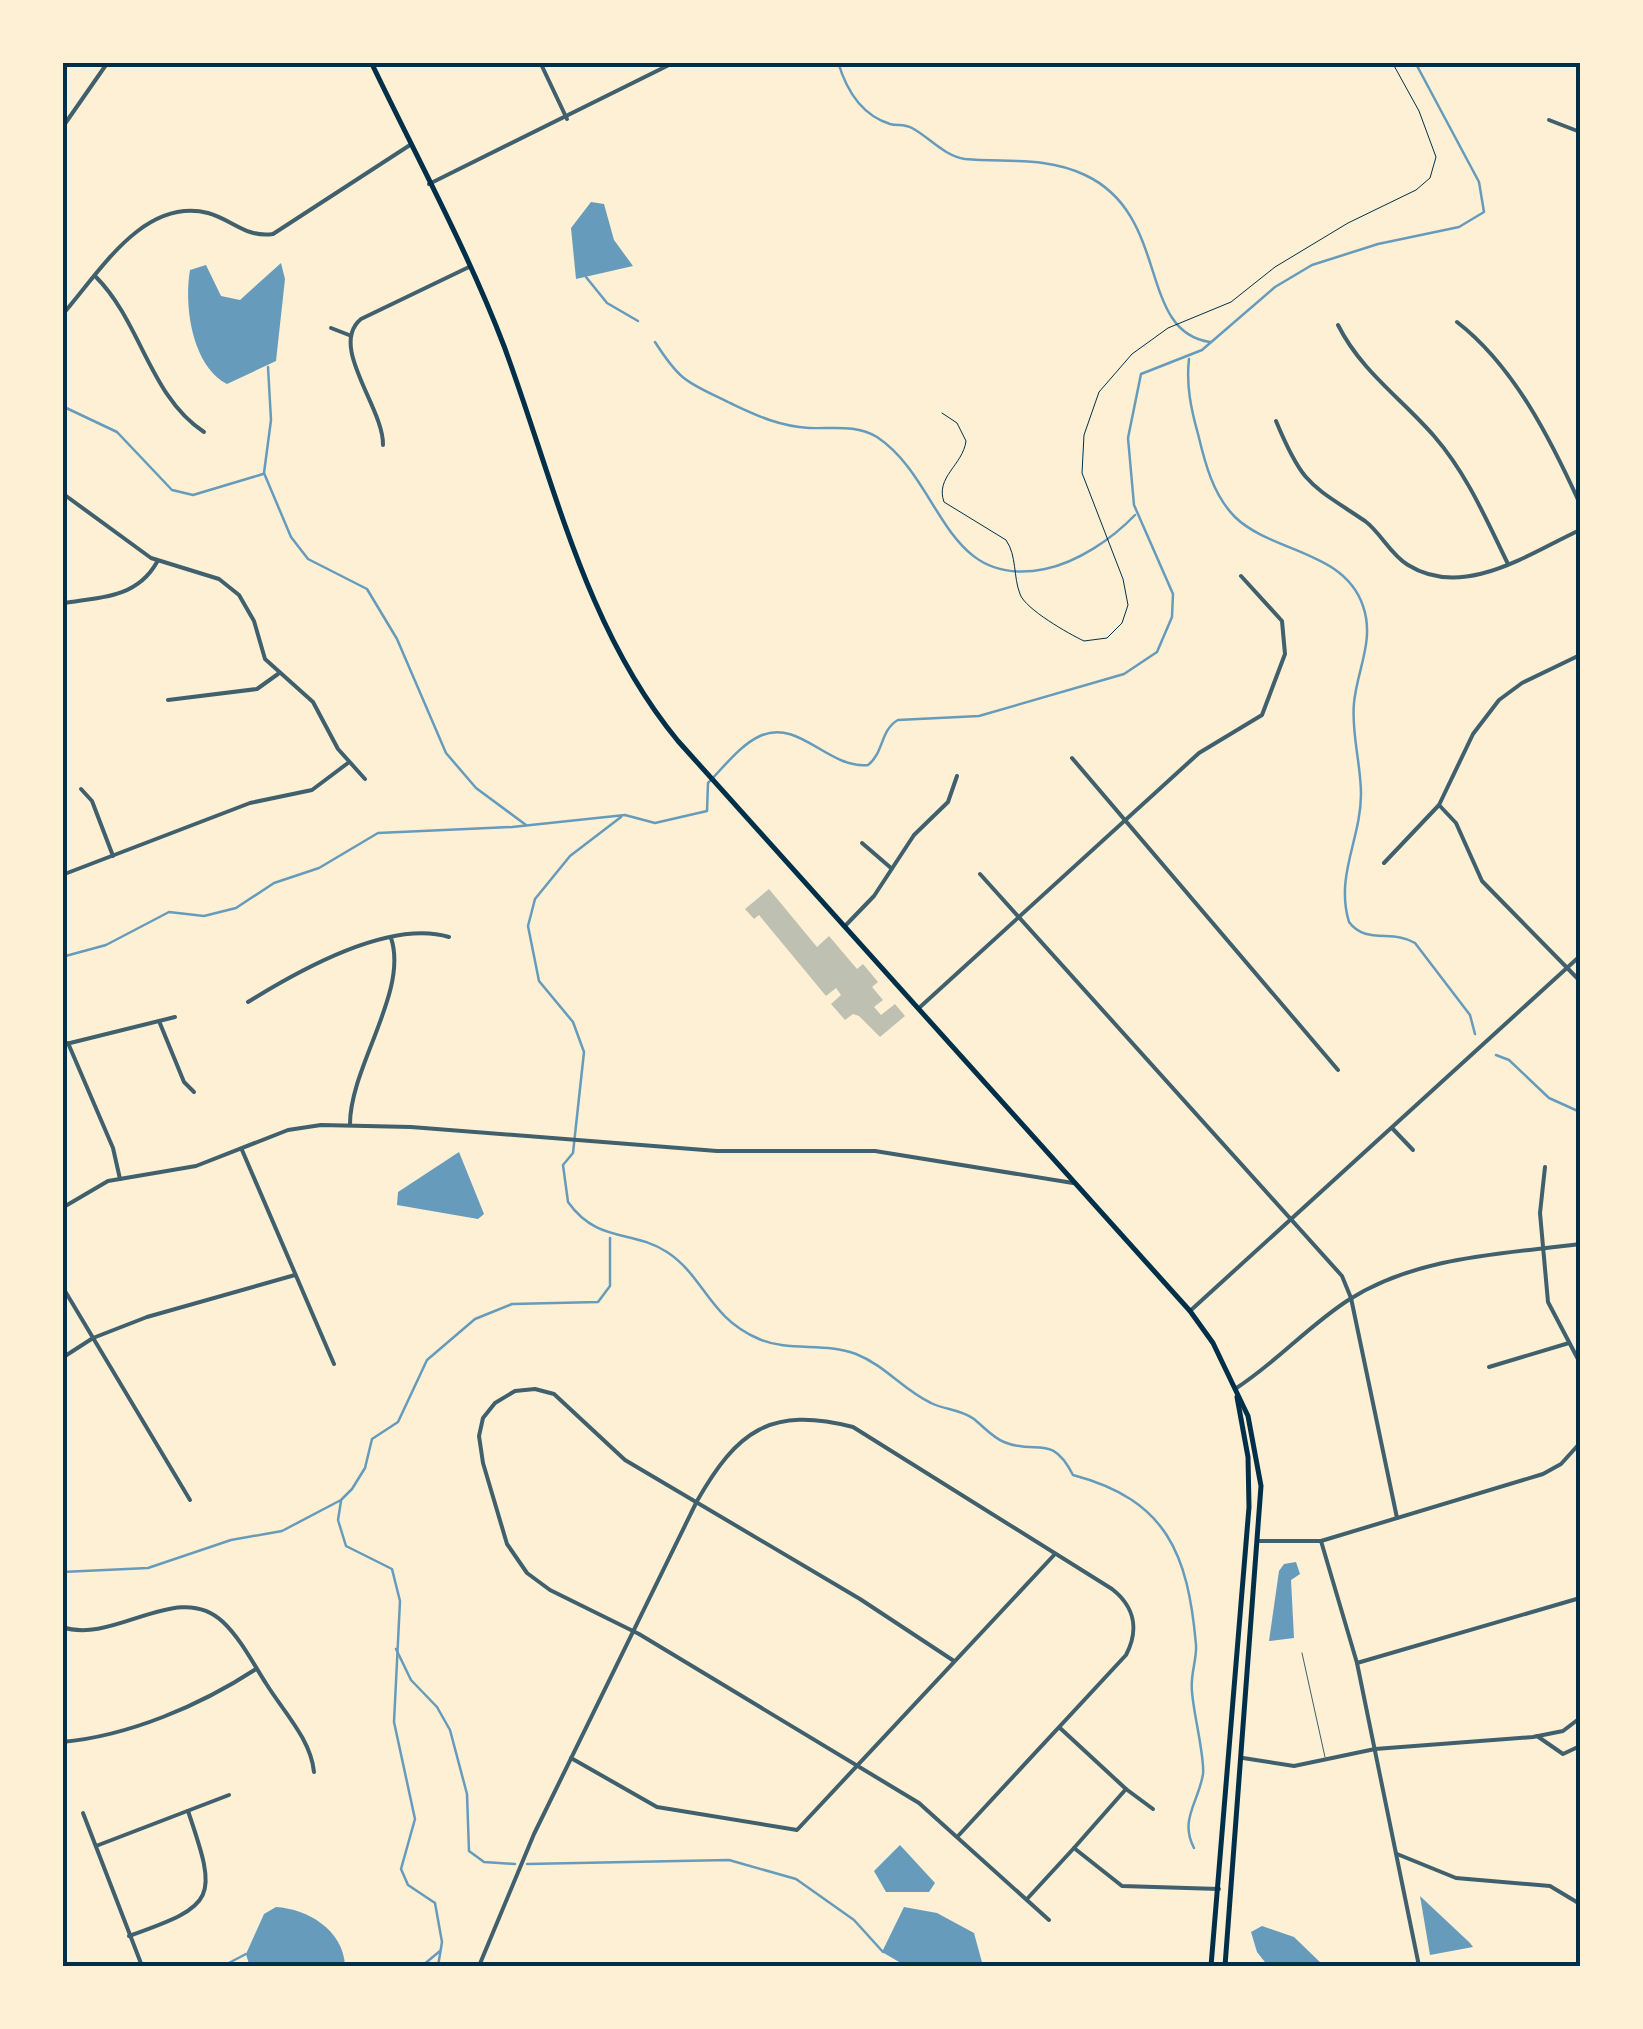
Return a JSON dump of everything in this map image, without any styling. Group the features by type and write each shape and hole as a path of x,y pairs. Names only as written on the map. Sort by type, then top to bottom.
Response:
{"main road":[{"path":"371,62 504,346 612,644 653,711 1190,1311 1214,1343 1235,1389 1257,1450 1259,1541 1225,1966"},
{"path":"1211,1966 1250,1507 1248,1457 1235,1389"}],"street":[{"path":"62,128 108,62"},
{"path":"540,62 567,119"},
{"path":"430,184 675,62"},
{"path":"1549,120 1580,132"},
{"path":"62,315 142,227 164,215 206,213 254,235 273,234 410,145"},
{"path":"383,444 382,428 350,349 349,335 361,319 469,267"},
{"path":"96,277 127,313 174,404 204,432"},
{"path":"1457,322 1476,338 1528,406 1580,504"},
{"path":"1338,325 1366,370 1445,450 1487,517 1508,564"},
{"path":"330,328 349,335"},
{"path":"1276,421 1303,479 1320,495 1370,525 1412,568 1463,577 1487,574 1580,530"},
{"path":"62,493 157,562 209,575 239,595 254,621 265,659 313,702 348,763 364,778"},
{"path":"62,602 124,592 143,581 157,562"},
{"path":"919,1008 1199,753 1248,728 1268,707 1285,654 1285,628 1278,614 1241,576"},
{"path":"1384,863 1439,805 1473,734 1499,700 1522,683 1580,655"},
{"path":"168,700 258,689 278,674"},
{"path":"1072,758 1126,818 1266,991 1338,1070"},
{"path":"62,876 250,803 312,790 348,763"},
{"path":"845,926 874,896 914,835 948,802 957,776"},
{"path":"81,789 92,801 113,856"},
{"path":"1439,805 1456,824 1482,881 1580,981"},
{"path":"862,843 892,868"},
{"path":"980,874 1334,1265 1352,1298 1397,1518"},
{"path":"248,1002 309,966 390,938 419,931 449,937"},
{"path":"350,1124 353,1091 394,969 390,938"},
{"path":"1190,1311 1580,956"},
{"path":"120,1178 113,1148 65,1044 175,1017"},
{"path":"158,1021 184,1082 194,1092"},
{"path":"62,1208 88,1191 120,1178 196,1166 296,1128 350,1124 742,1152 876,1151 1077,1184"},
{"path":"1392,1128 1413,1150"},
{"path":"242,1150 334,1364"},
{"path":"1546,1167 1540,1201 1548,1302 1580,1363"},
{"path":"1235,1389 1352,1298 1416,1268 1580,1244"},
{"path":"62,1358 92,1338 194,1300 295,1275"},
{"path":"62,1286 190,1500"},
{"path":"1489,1367 1568,1343"},
{"path":"954,1661 697,1500 625,1460 563,1400 545,1391 520,1389 506,1395 483,1418 479,1446 514,1558 537,1582 632,1630 920,1803 1050,1920"},
{"path":"479,1966 571,1758 697,1500 728,1452 754,1430 790,1422 842,1424 877,1439 1120,1595 1134,1623 1126,1655 958,1836"},
{"path":"1259,1541 1321,1541 1543,1474 1565,1461 1580,1443"},
{"path":"1321,1541 1356,1663 1419,1966"},
{"path":"571,1758 656,1808 741,1819 790,1831 804,1825 1056,1553"},
{"path":"1356,1663 1580,1598"},
{"path":"62,1627 98,1632 170,1609 196,1608 227,1625 308,1748 314,1772"},
{"path":"62,1742 102,1735 189,1706 256,1669"},
{"path":"1243,1758 1294,1766 1374,1748 1537,1736 1574,1724 1580,1718"},
{"path":"1537,1736 1563,1754 1580,1746 1574,1724"},
{"path":"1060,1728 1153,1809"},
{"path":"1027,1900 1126,1789"},
{"path":"96,1846 229,1795"},
{"path":"129,1936 182,1917 202,1900 208,1871 188,1812"},
{"path":"83,1813 142,1966"},
{"path":"1074,1848 1107,1879 1122,1886 1219,1890"},
{"path":"1396,1854 1456,1878 1550,1886 1580,1904"}],"lane":[{"path":"1302,1653 1326,1759"}],"path":[{"path":"942,413 957,423 966,440 962,456 942,483 944,502 956,513 1001,536 1014,559 1019,592 1029,607 1078,638 1094,643 1107,638 1122,623 1128,596 1082,473 1088,420 1099,392 1122,362 1180,320 1231,302 1275,266 1348,222 1416,190 1430,178 1436,157 1419,111 1392,62"}],"water":[{"path":"591,202 604,204 614,240 633,266 576,279 571,228"},
{"path":"281,263 285,279 276,361 227,384 205,363 198,349 188,299 190,270 206,265 221,296 240,300"},
{"path":"459,1152 484,1214 478,1219 397,1205 398,1192"},
{"path":"1296,1562 1300,1574 1291,1580 1294,1638 1269,1641 1279,1571 1284,1564"},
{"path":"900,1845 935,1883 929,1892 886,1892 874,1871"},
{"path":"1420,1896 1470,1943 1473,1947 1430,1955"},
{"path":"276,1907 300,1912 322,1924 338,1941 345,1965 249,1964 246,1954 264,1914"},
{"path":"904,1907 937,1913 974,1933 983,1966 906,1966 882,1952"},
{"path":"1262,1926 1294,1937 1324,1966 1268,1966 1257,1952 1251,1932"}],"building":[{"path":"769,889 817,947 829,936 857,969 863,964 878,982 872,987 883,1000 874,1007 881,1015 895,1004 905,1016 880,1037 859,1016 853,1014 845,1020 831,1004 841,995 836,988 826,996 759,915 754,919 745,909"}],"waterway":[{"path":"838,62 845,82 863,108 880,120 912,128 950,154 965,159 1055,165 1085,175 1112,193 1131,217 1172,317 1187,334 1210,342"},
{"path":"62,957 106,945 169,912 204,916 236,908 274,883 319,868 378,833 512,827 625,815 655,823 707,811 708,783 760,736 788,734 840,760 868,765 898,720 979,716 1124,674 1157,652 1172,617 1173,594 1134,505 1128,438 1141,374 1202,350 1275,287 1312,265 1378,244 1459,227 1484,212 1479,182 1415,62"},
{"path":"586,277 607,303 638,321"},
{"path":"655,342 687,380 768,420 809,428 852,429 877,437 899,456 964,548 985,563 1011,571 1057,566 1094,548 1135,515"},
{"path":"1189,359 1190,397 1201,445 1211,478 1227,508 1250,529 1340,574 1354,588 1363,606 1366,643 1353,714 1361,794 1345,889 1349,922 1363,933 1415,943 1470,1015 1475,1034"},
{"path":"268,367 271,420 264,473 291,537 308,559 367,589 397,639 446,753 476,788 526,825"},
{"path":"62,406 117,432 172,490 193,495 263,474"},
{"path":"621,817 570,856 535,899 528,926 539,981 573,1022 584,1052 573,1153 563,1165 568,1202 591,1224 667,1252 690,1273 728,1320 742,1330 771,1343 856,1354 921,1398 969,1416 1000,1440 1016,1446 1050,1449 1073,1475 1131,1499 1151,1516 1167,1535 1178,1558 1192,1613 1196,1651 1192,1691 1203,1766 1189,1819 1194,1848"},
{"path":"1496,1055 1509,1060 1549,1098 1580,1112"},
{"path":"62,1572 148,1568 231,1540 282,1531 341,1500 365,1468 372,1439 398,1422 427,1360 475,1319 512,1304 598,1302 610,1286 610,1238"},
{"path":"341,1501 338,1520 346,1546 392,1569 400,1601 394,1722 415,1819 401,1869 408,1885 435,1903 442,1942 438,1966"},
{"path":"396,1649 411,1680 437,1707 450,1730 467,1794 469,1851 484,1862 515,1864"},
{"path":"527,1864 729,1860 796,1879 854,1920 883,1952"},
{"path":"422,1966 440,1951"},
{"path":"223,1966 246,1954"}]}
